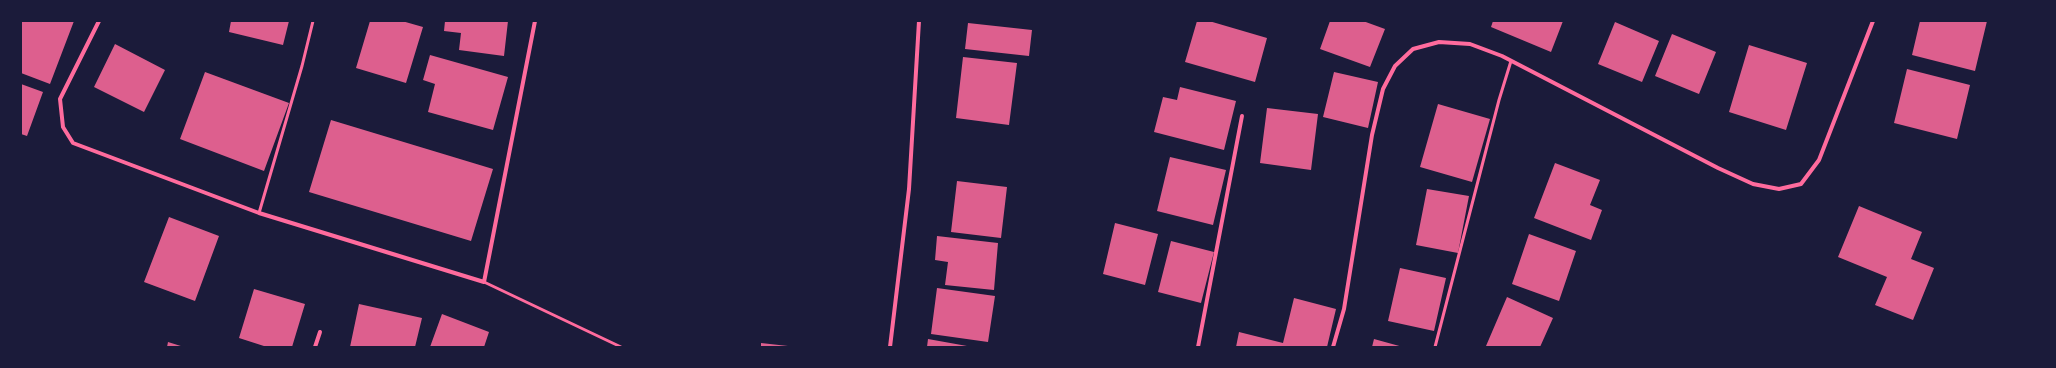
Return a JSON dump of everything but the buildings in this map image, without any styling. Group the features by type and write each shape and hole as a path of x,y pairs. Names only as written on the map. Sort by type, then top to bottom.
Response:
{"street":[{"path":"99,21 60,99 64,127 73,143 259,213 484,282 535,21"},
{"path":"890,347 909,189 919,21"},
{"path":"1333,347 1344,309 1372,135 1383,89 1395,66 1413,49 1439,42 1470,44 1511,61 1718,168 1752,184 1779,189 1801,184 1819,160 1874,21"},
{"path":"1198,347 1242,116"},
{"path":"315,347 320,332"}],"lane":[{"path":"259,213 302,66 313,21"},
{"path":"1435,347 1498,100 1511,61"},
{"path":"484,282 621,347"}]}
